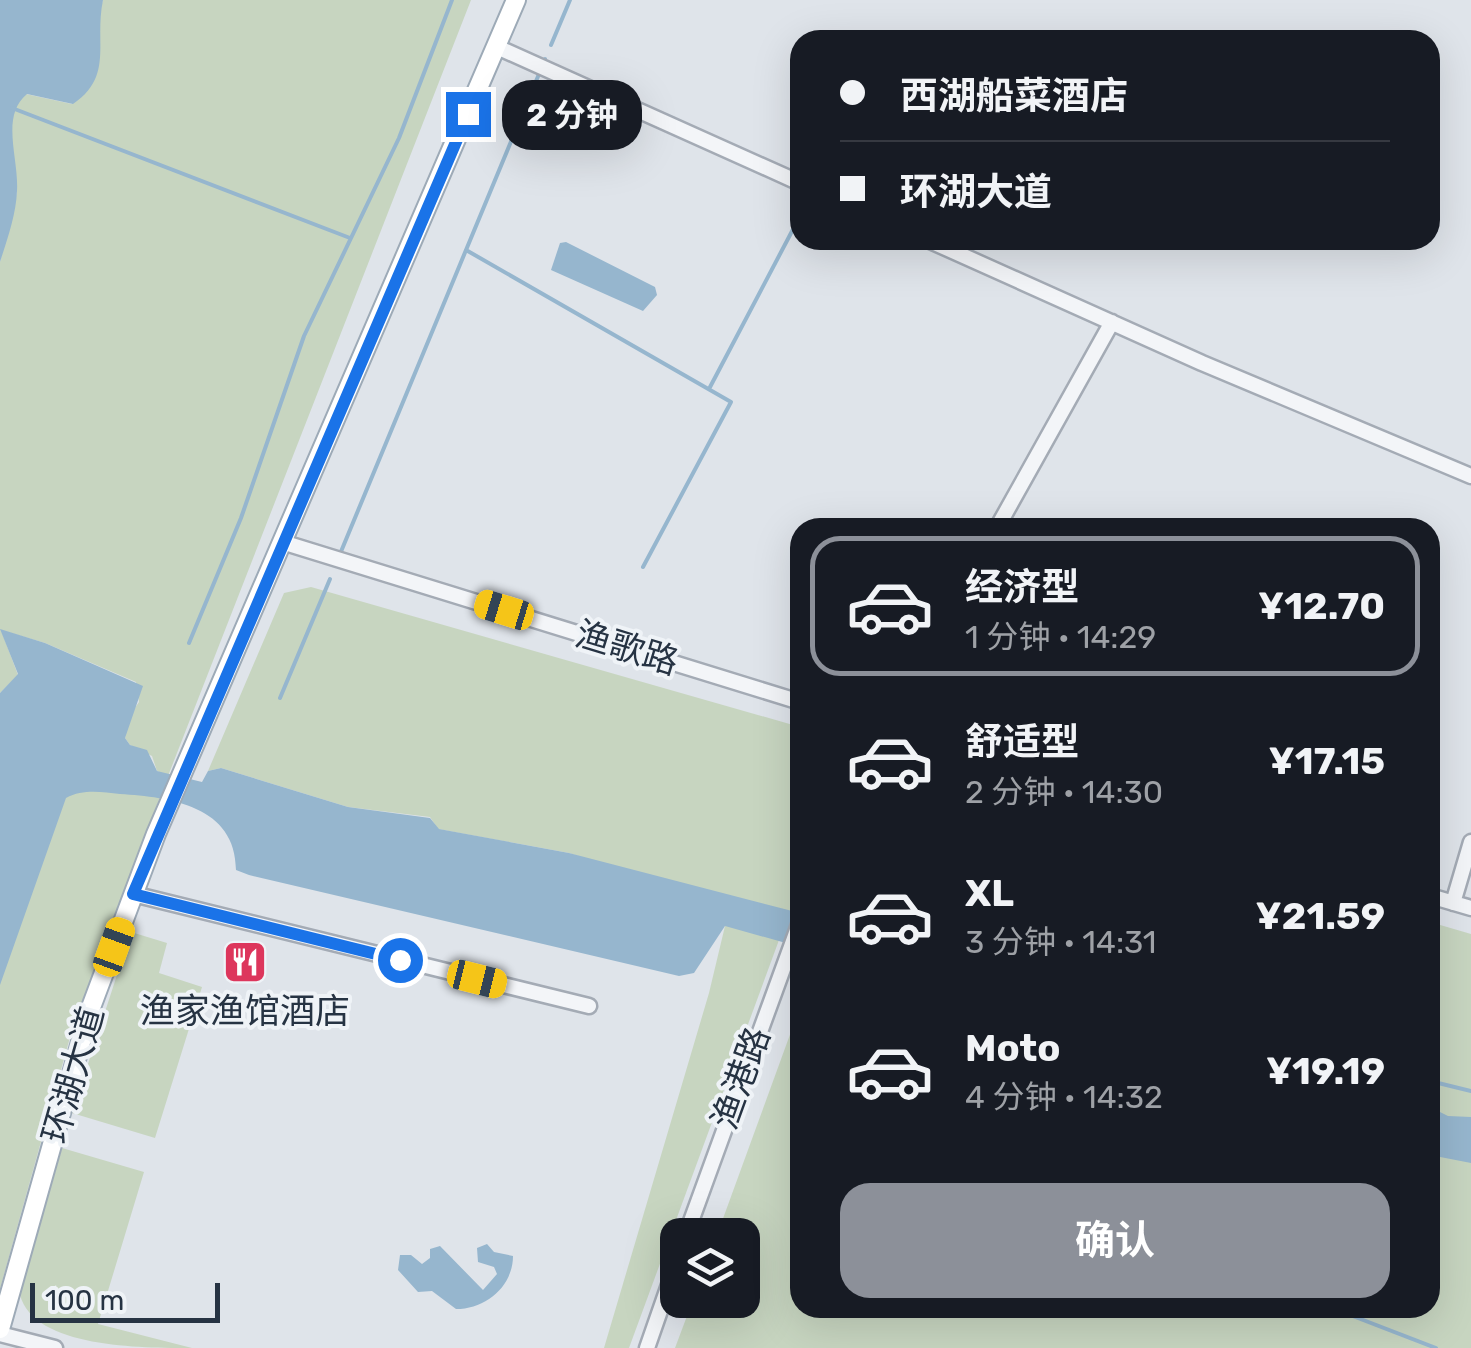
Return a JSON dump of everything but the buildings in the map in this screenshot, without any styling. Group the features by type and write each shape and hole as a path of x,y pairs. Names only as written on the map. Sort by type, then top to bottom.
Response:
{"main road":[{"name":"环湖大道","path":"0,1331 90,1010 156,834 516,0"}],"street":[{"path":"496,47 790,179"},
{"path":"950,250 1471,476"},
{"path":"1003,518 1112,322"},
{"name":"渔歌路","path":"282,542 790,699"},
{"path":"1453,903 1471,842"},
{"path":"133,894 589,1006"},
{"path":"1440,899 1471,908"},
{"name":"渔港路","path":"692,1218 790,949"},
{"path":"647,1348 660,1311"},
{"path":"0,1331 55,1348"}],"green space":[{"path":"103,0 471,0 168,776 157,771 152,756 130,745 125,738 128,718 139,702 136,682 45,643 1,630 18,675 0,693 0,262 17,192 9,116 14,103 26,94 72,104"},
{"path":"311,587 790,724 790,910 677,1218 660,1218 660,1264 629,1348 604,1348 709,993 725,926 628,872 569,853 438,829 430,817 348,807 221,768 208,771 284,593"},
{"path":"0,744 160,797 74,1023 0,1289"},
{"path":"1440,925 1471,934 1471,1348 675,1348 686,1318 760,1318 760,1218 723,1218 790,1034 790,1318 1440,1318"},
{"path":"131,932 167,943 159,973 202,987 155,1138 72,1113"},
{"path":"62,1148 144,1172 98,1324 192,1348 92,1341 46,1326 29,1312 20,1295"}],"water":[{"path":"0,0 103,0 98,70 86,93 73,104 27,94 14,114 16,200 0,262"},
{"path":"566,242 655,287 657,295 643,311 551,270 560,243"},
{"path":"0,629 45,643 143,686 125,738 130,745 147,750 157,771 202,782 208,771 221,768 348,807 430,818 439,829 569,853 790,910 790,944 725,926 694,973 679,976 249,875 236,870 233,848 225,832 197,809 159,798 92,792 66,798 0,985 0,693 18,674"},
{"path":"1440,1112 1471,1117 1471,1163 1440,1157"},
{"path":"487,1244 494,1252 513,1256 512,1267 496,1294 478,1305 456,1309 432,1291 418,1292 398,1270 400,1255 411,1255 422,1264 430,1258 430,1249 440,1246 483,1290 497,1274 494,1267 478,1262 477,1248"}],"waterway":[{"path":"189,643 241,518 304,336 399,138 452,0"},
{"path":"551,45 570,0"},
{"path":"340,554 539,74"},
{"path":"12,108 350,238"},
{"path":"709,389 790,235"},
{"path":"466,250 731,402 643,567"},
{"path":"280,698 330,579"},
{"path":"1440,1083 1471,1091"},
{"path":"1358,1318 1436,1348"}],"place":[{"name":"渔家渔馆酒店","path":"245,962"}],"route":[{"path":"400,960 133,894 468,114"}]}
